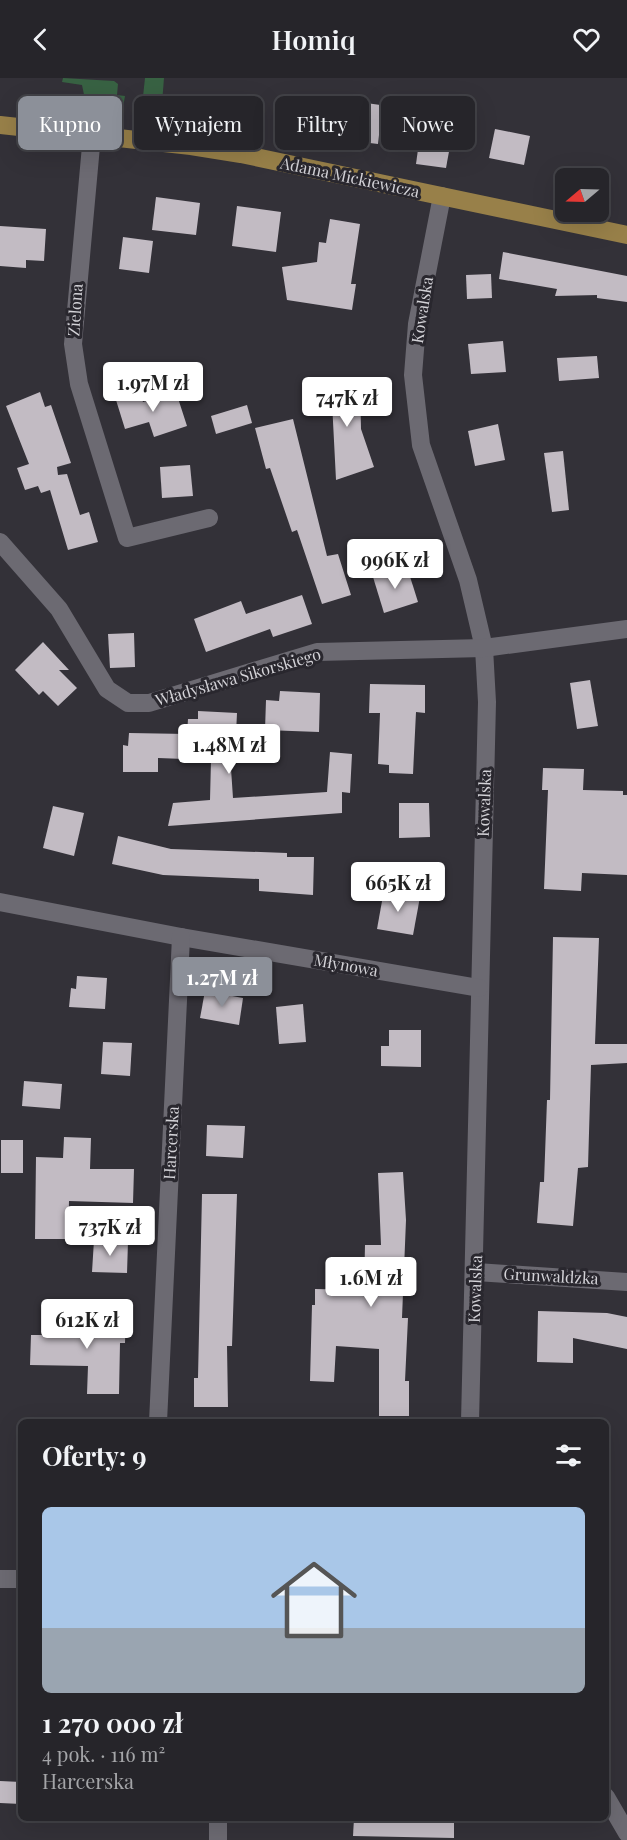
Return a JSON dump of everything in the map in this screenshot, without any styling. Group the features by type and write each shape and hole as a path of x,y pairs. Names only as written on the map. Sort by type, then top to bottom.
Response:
{"main road":[{"name":"Adama Mickiewicza","path":"0,126 18,128"},
{"name":"Adama Mickiewicza","path":"122,139 241,154 627,235"}],"street":[{"name":"Zielona","path":"90,150 75,297 73,344 79,384 127,538 209,518"},
{"name":"Kowalska","path":"442,196 417,324 413,375 421,445 468,580 484,648 487,702 471,1419"},
{"name":"Władysława Sikorskiego","path":"0,542 59,609 107,689 128,703 149,703 317,652 484,648 627,629"},
{"name":"Młynowa","path":"0,902 181,937 479,988"},
{"name":"Harcerska","path":"158,1419 181,937"},
{"name":"Grunwaldzka","path":"476,1272 627,1282"},
{"path":"0,1579 18,1579"},
{"path":"609,1802 627,1833"},
{"path":"218,1821 218,1840"}],"green space":[{"path":"63,78 114,81 118,84 117,95 125,96 122,113 122,96 84,96 82,85 62,82"},
{"path":"145,78 164,78 163,96 143,96"}],"building":[{"path":"293,94 317,96 293,96"},
{"path":"369,103 381,105 381,135 379,135 378,144 369,143"},
{"path":"495,129 530,136 524,165 489,158"},
{"path":"418,150 449,150 446,168 416,164"},
{"path":"156,197 200,203 196,235 152,230"},
{"path":"237,206 281,212 276,252 232,246"},
{"path":"330,219 360,224 351,284 356,284 352,310 287,300 282,267 317,262 319,242 326,243"},
{"path":"0,226 46,229 44,261 26,260 26,268 0,266"},
{"path":"123,237 153,241 149,273 119,269"},
{"path":"503,252 627,276 627,302 597,298 597,295 555,296 557,289 499,279"},
{"path":"491,274 492,298 467,299 466,275"},
{"path":"503,341 506,372 471,374 468,344"},
{"path":"597,356 599,378 559,381 557,358"},
{"path":"360,382 361,429 374,467 336,480 332,402 320,403 319,384"},
{"path":"40,392 45,407 51,405 71,463 57,467 58,475 67,474 80,515 89,512 98,542 68,550 50,490 41,493 38,486 25,490 17,468 29,464 6,406"},
{"path":"176,392 187,426 154,437 149,422 125,429 116,400 140,393 143,402"},
{"path":"247,405 252,423 216,434 211,416"},
{"path":"293,419 327,556 338,554 351,595 322,604 297,530 292,532 270,468 266,469 255,428"},
{"path":"498,424 505,460 475,466 468,431"},
{"path":"563,451 569,510 552,512 544,453"},
{"path":"190,465 193,496 162,498 160,467"},
{"path":"407,567 418,602 384,613 373,577"},
{"path":"302,595 312,624 273,637 270,629 206,652 194,619 241,601 246,614"},
{"path":"134,633 135,667 110,668 108,634"},
{"path":"43,642 69,670 59,670 77,688 58,706 43,691 39,695 15,670"},
{"path":"590,680 598,726 577,729 570,683"},
{"path":"370,684 425,685 425,713 416,712 413,774 389,773 389,765 378,764 380,713 369,713"},
{"path":"280,691 320,693 319,732 265,730 266,700 279,701"},
{"path":"198,711 237,713 235,755 230,754 233,798 327,792 330,752 352,754 350,793 342,792 342,813 168,826 173,803 210,800 211,760 158,758 158,772 123,772 123,745 128,746 129,733 187,734 188,719 198,719"},
{"path":"543,768 584,769 583,790 623,791 623,795 627,795 627,875 582,873 581,891 544,889 548,790 542,790"},
{"path":"399,803 429,803 430,837 399,838"},
{"path":"53,806 84,813 74,856 43,848"},
{"path":"118,836 171,849 287,853 287,857 314,857 313,895 259,891 259,879 163,875 112,864"},
{"path":"384,890 420,897 413,935 377,929"},
{"path":"553,937 599,938 595,1044 627,1044 627,1063 591,1065 588,1167 578,1168 573,1226 537,1223 540,1182 544,1182 547,1100 550,1100"},
{"path":"77,976 107,978 105,1009 69,1007 71,988 76,989"},
{"path":"205,991 243,998 239,1025 200,1018"},
{"path":"303,1004 306,1042 279,1044 276,1007"},
{"path":"389,1030 421,1030 421,1067 381,1066 381,1046 389,1046"},
{"path":"103,1042 132,1043 130,1076 101,1074"},
{"path":"24,1081 62,1084 60,1109 22,1106"},
{"path":"207,1125 245,1126 243,1158 206,1156"},
{"path":"64,1137 91,1138 90,1169 134,1169 133,1203 69,1201 68,1239 35,1239 36,1157 63,1158"},
{"path":"1,1140 23,1140 23,1173 1,1173"},
{"path":"403,1172 406,1220 402,1318 408,1318 405,1381 409,1381 409,1416 379,1416 379,1349 336,1346 334,1382 310,1381 312,1305 315,1305 315,1289 364,1290 365,1245 381,1245 378,1173"},
{"path":"202,1194 237,1194 232,1346 227,1346 228,1407 194,1407 194,1378 198,1378"},
{"path":"94,1240 128,1241 127,1273 92,1272"},
{"path":"85,1311 126,1312 125,1343 120,1343 119,1394 87,1394 88,1366 30,1365 31,1335 85,1335"},
{"path":"538,1311 607,1313 627,1317 627,1349 573,1338 573,1363 537,1362"},
{"path":"0,1781 18,1782 18,1804 0,1803"},
{"path":"354,1821 454,1821 454,1838 353,1836"}]}
